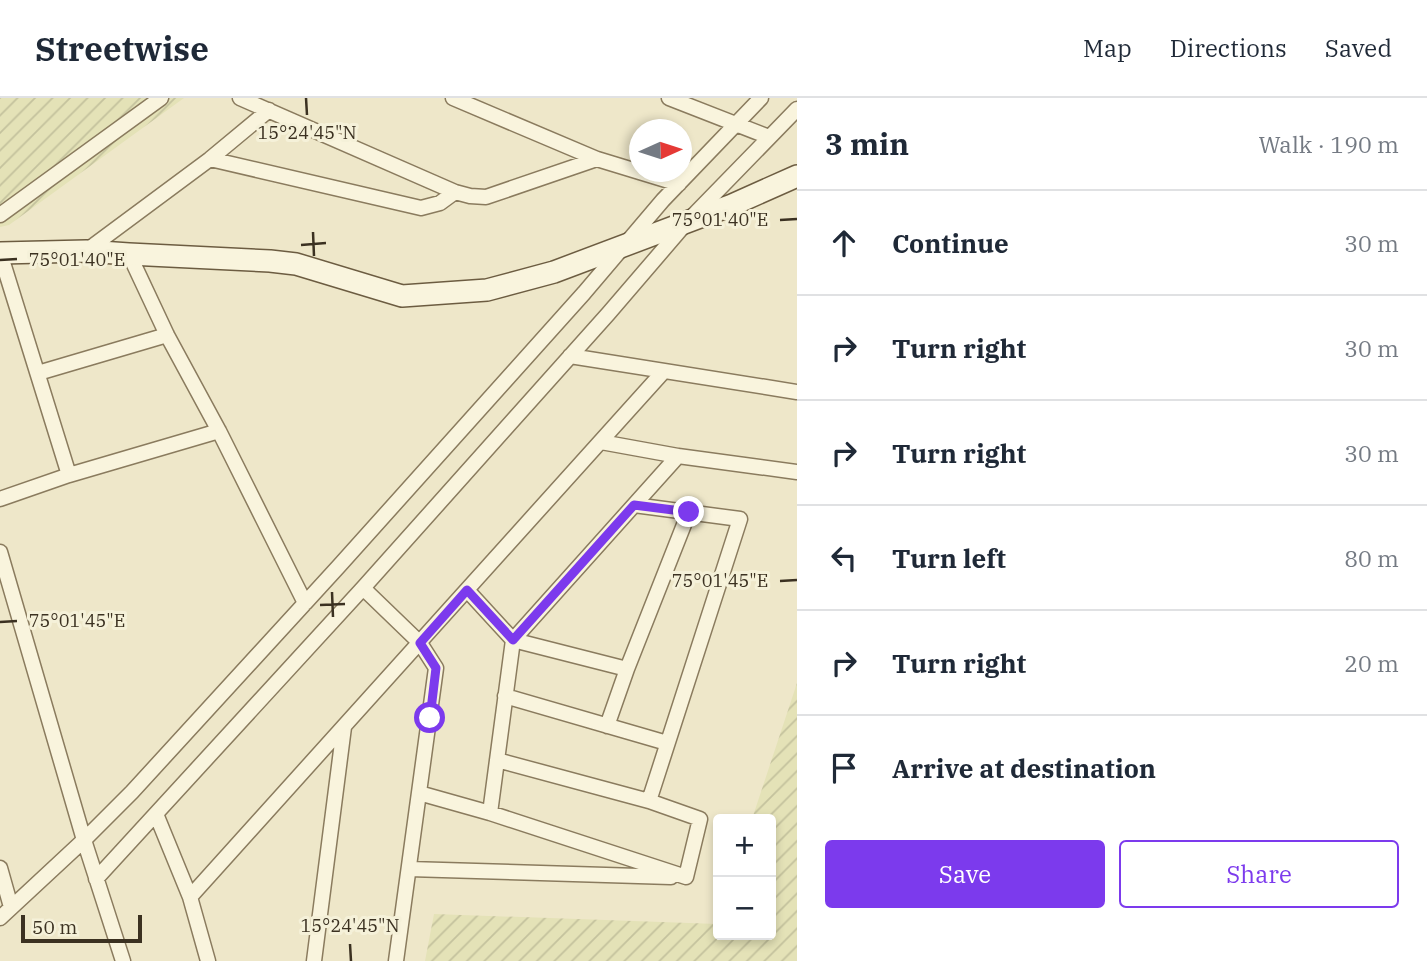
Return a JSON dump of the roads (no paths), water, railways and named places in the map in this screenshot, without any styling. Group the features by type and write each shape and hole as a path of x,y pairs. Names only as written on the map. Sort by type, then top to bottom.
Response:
{"street":[{"path":"0,215 162,98"},
{"path":"240,98 455,192 470,196 486,197 597,159"},
{"path":"453,98 597,159 679,184"},
{"path":"669,98 769,137"},
{"path":"0,918 132,792 584,293 679,184 761,98"},
{"path":"96,879 363,588 687,222 797,109"},
{"path":"86,251 210,159 269,110"},
{"path":"210,159 422,208 440,202 455,192"},
{"path":"69,475 0,253 86,251 270,261 296,264 402,296 487,290 554,272 622,247 732,205 797,176"},
{"path":"130,254 167,335 219,431 305,603"},
{"path":"38,373 167,335"},
{"path":"570,356 797,392"},
{"path":"191,897 664,371"},
{"path":"0,499 69,475 219,431"},
{"path":"601,442 678,456 797,472"},
{"path":"490,813 513,640 678,456"},
{"path":"634,505 740,519 649,801"},
{"path":"607,726 689,512"},
{"path":"0,552 84,840 123,961"},
{"path":"363,588 420,643 436,668 396,961"},
{"path":"467,590 513,640 627,669"},
{"path":"506,696 667,743"},
{"path":"314,961 344,727"},
{"path":"497,760 649,801 700,819 686,877"},
{"path":"419,793 490,813 686,877"},
{"path":"156,814 191,897 208,961"},
{"path":"0,867 11,907"},
{"path":"409,869 686,877"}]}
